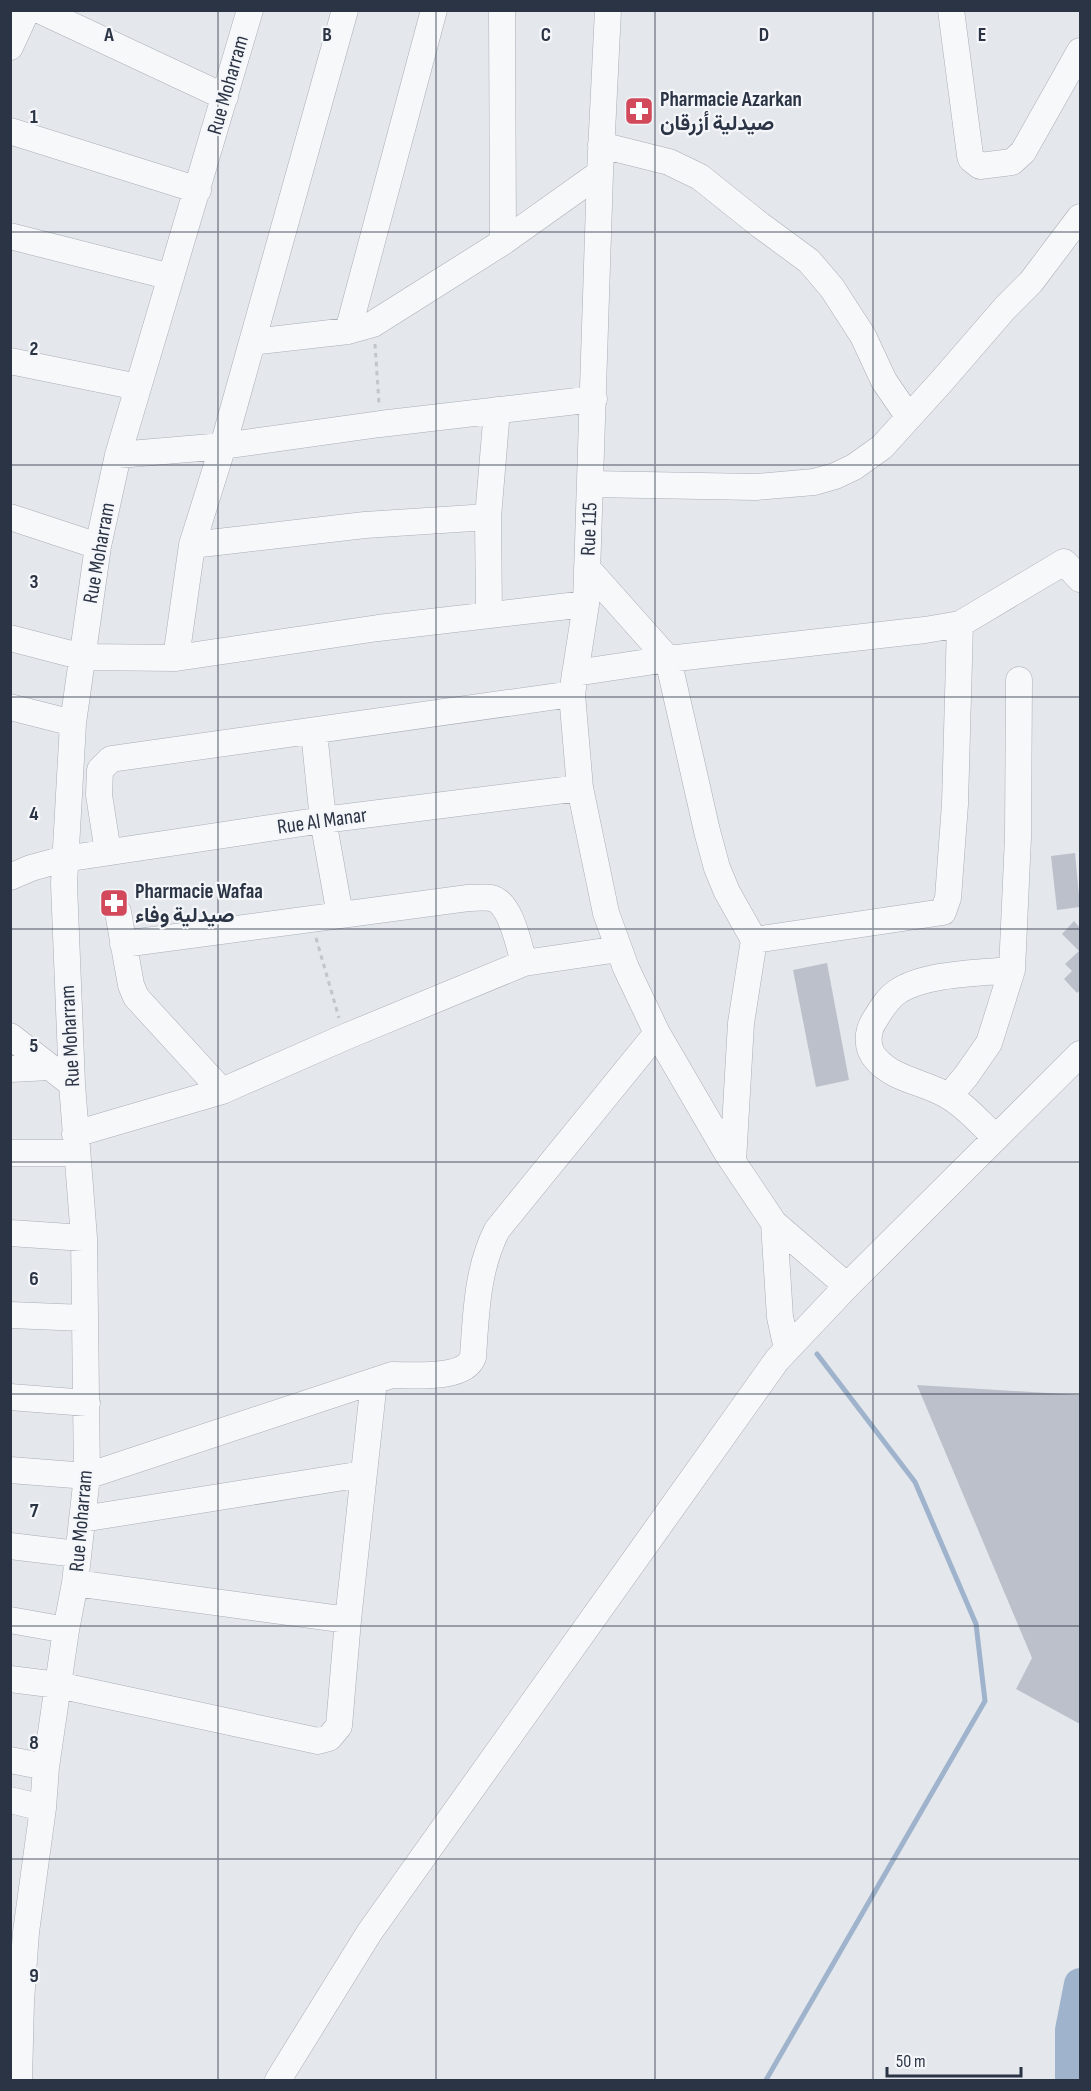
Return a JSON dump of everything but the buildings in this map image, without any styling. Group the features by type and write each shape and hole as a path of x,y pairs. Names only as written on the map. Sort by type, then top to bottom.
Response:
{"street":[{"path":"10,47 27,10"},
{"path":"39,10 225,97"},
{"name":"Rue Moharram","path":"19,2080 21,2001 18,1934 43,1808 46,1767 75,1583 87,1476 84,1238 72,1084 64,859 73,723 98,546 118,455 250,10"},
{"path":"176,658 192,545 223,446 345,10"},
{"path":"348,331 434,10"},
{"path":"502,10 503,242"},
{"name":"Rue 115","path":"609,10 600,173 586,604 574,684 580,788 606,913 619,949 657,1033 774,1223"},
{"path":"951,10 970,155 980,166 1012,162 1023,152 1080,51"},
{"path":"10,131 198,190"},
{"path":"602,145 669,162 700,177 809,261 832,288 863,336 884,381 908,416"},
{"path":"252,342 348,331 374,324 503,242 600,173"},
{"path":"590,484 756,486 814,482 854,467 882,447 941,382 1005,308 1031,282 1080,217"},
{"path":"10,236 171,277"},
{"path":"10,361 138,387"},
{"path":"118,455 223,446 380,423 594,399"},
{"path":"489,615 488,517 497,410"},
{"path":"192,545 365,525 488,517"},
{"path":"10,518 98,546"},
{"path":"108,852 99,795 100,770 111,759 314,732 574,684 668,659 960,624 1075,563"},
{"path":"587,568 668,659 706,831 717,868 727,892 754,940 741,1023 734,1161"},
{"path":"10,638 83,657 176,658 378,628 586,604"},
{"path":"754,940 943,912 947,906 955,804 960,624"},
{"path":"950,1094 989,1043 1012,970 1018,837 1019,680"},
{"path":"10,707 73,723"},
{"path":"314,732 322,820 340,915"},
{"name":"Rue Al Manar","path":"21,872 64,859 108,852 322,820 580,788"},
{"path":"10,853 21,872"},
{"path":"123,944 468,898 493,898 502,904 511,921 524,963"},
{"path":"118,912 131,985 136,997 222,1091"},
{"path":"10,1153 76,1143 222,1091 524,963 619,949"},
{"path":"998,1137 950,1094 888,1070 874,1057 869,1045 869,1029 895,993 911,985 958,974 1012,970"},
{"path":"10,1470 87,1476 392,1375 441,1374 465,1368 473,1357 481,1276 486,1256 497,1230 657,1033"},
{"path":"10,1036 72,1084"},
{"path":"278,2080 369,1933 777,1360 1080,1054"},
{"path":"10,1069 50,1067"},
{"path":"774,1223 847,1287"},
{"path":"774,1223 780,1317 787,1349"},
{"path":"10,1233 84,1238"},
{"path":"10,1315 85,1318"},
{"path":"10,1679 58,1685 323,1741 332,1737 339,1726 374,1381"},
{"path":"10,1397 87,1403"},
{"path":"82,1519 363,1474"},
{"path":"10,1546 77,1554"},
{"path":"75,1583 348,1620"},
{"path":"10,1620 66,1630"},
{"path":"10,1760 46,1767"},
{"path":"10,1800 43,1808"}],"path":[{"path":"374,324 380,423"},
{"path":"312,920 324,971 345,1037"}],"waterway":[{"path":"766,2080 985,1701 976,1624 915,1482 817,1354"},
{"path":"1071,2080 1071,2030 1080,1984"}],"place":[{"name":"Pharmacie Azarkan صيدلية أزرقان","path":"639,111"},
{"name":"Pharmacie Wafaa صيدلية وفاء","path":"114,903"}]}
